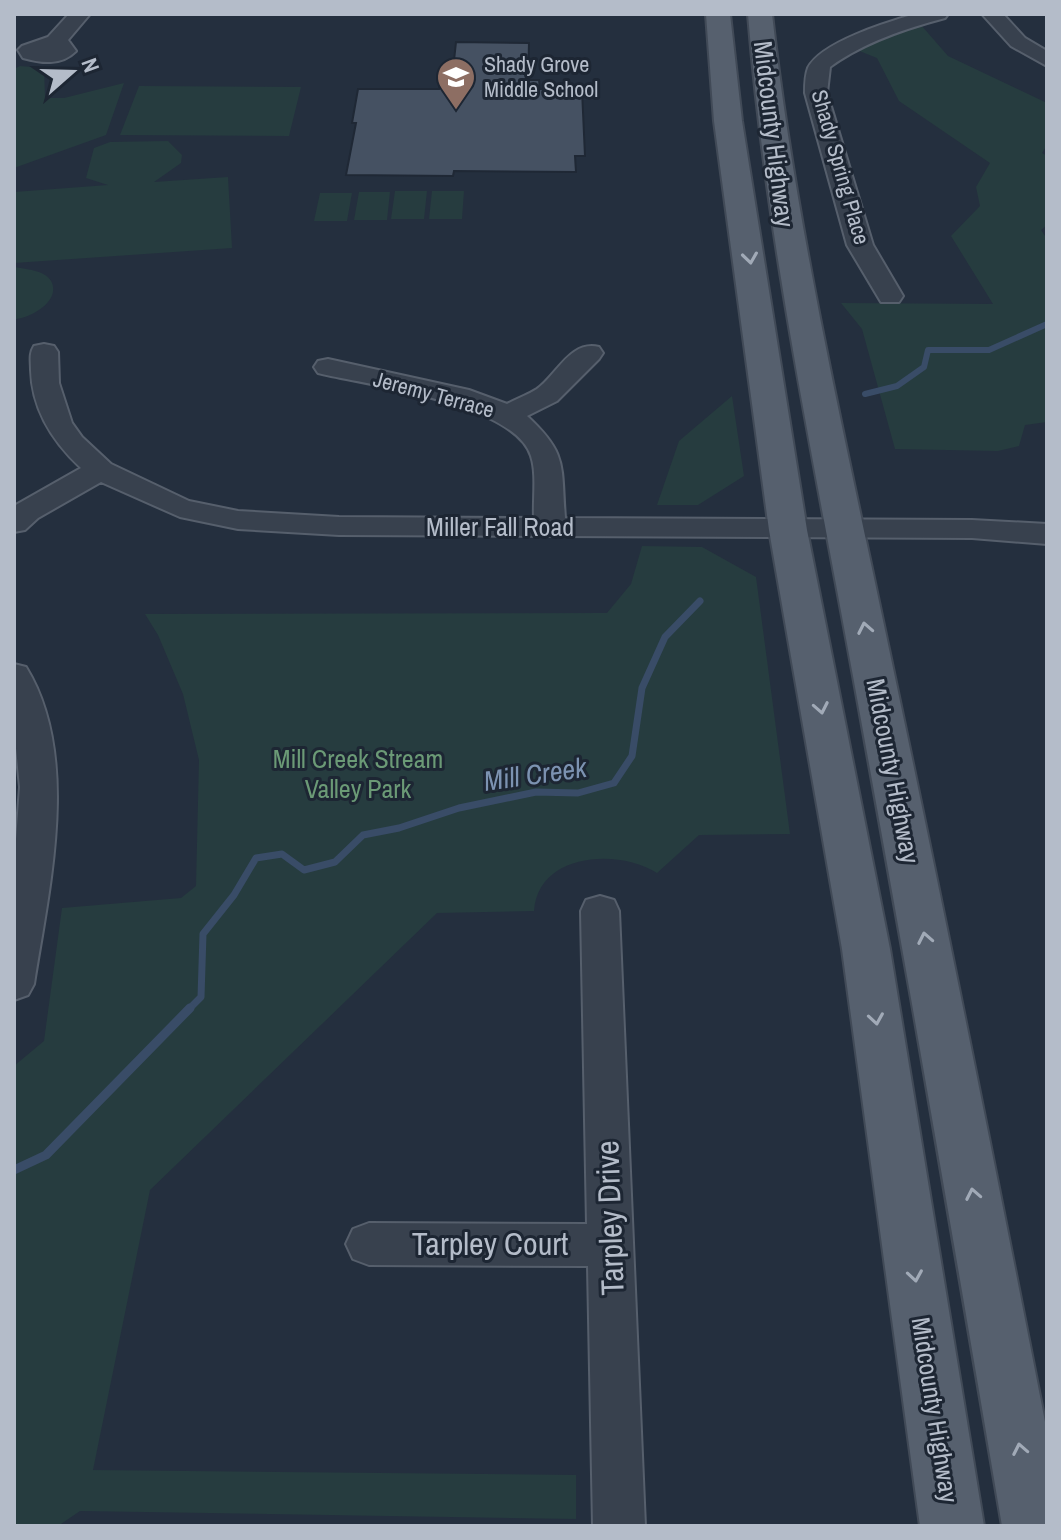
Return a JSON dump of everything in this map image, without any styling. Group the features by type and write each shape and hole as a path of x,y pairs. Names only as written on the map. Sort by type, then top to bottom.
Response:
{"main road":[{"name":"Midcounty Highway","path":"760,14 764,71 787,237 1034,1526"},
{"name":"Midcounty Highway","path":"718,23 728,121 788,530 866,949 952,1526"},
{"path":"718,23 739,42 746,101 773,222 787,237"}],"street":[{"path":"54,43 80,14"},
{"name":"Shady Spring Place","path":"890,296 860,245 816,93 816,75 823,62 854,45 938,14"},
{"path":"992,14 1018,42 1047,60"},
{"name":"Miller Fall Road","path":"44,352 45,383 58,423 71,443 100,470 180,508 238,520 339,526 972,529 1047,534"},
{"path":"508,414 547,395 589,353"},
{"name":"Jeremy Terrace","path":"328,367 459,396 508,414 535,439 546,456 550,528"},
{"path":"14,523 27,511 100,470"},
{"path":"14,675 24,695 40,769 31,875 14,984"},
{"name":"Tarpley Drive","path":"600,911 619,1526"},
{"name":"Tarpley Court","path":"369,1244 611,1245"}],"green space":[{"path":"921,25 948,56 1047,103 1047,145 1042,153 1047,156 1047,225 1041,230 1047,239 1047,422 1025,425 1019,446 998,451 895,449 862,329 841,303 993,304 951,236 980,206 976,187 990,163 899,101 877,58 857,50"},
{"path":"20,66 44,68 45,98 64,98 124,83 106,135 14,168 14,69"},
{"path":"139,86 301,87 289,136 120,135"},
{"path":"168,141 182,155 181,163 154,182 228,177 232,248 14,263 14,192 108,185 86,178 94,148 110,142"},
{"path":"395,191 427,191 424,219 391,219"},
{"path":"432,191 464,191 462,219 429,219"},
{"path":"359,192 390,192 387,220 354,220"},
{"path":"320,193 352,193 347,221 314,221"},
{"path":"14,267 44,274 53,288 52,295 42,308 14,319"},
{"path":"732,396 744,476 698,505 657,505 679,441"},
{"name":"Mill Creek Stream Valley Park","path":"642,546 702,547 756,577 790,834 699,835 657,873 622,860 582,861 564,867 549,877 539,892 534,911 437,913 150,1190 93,1470 576,1475 576,1519 80,1511 58,1526 14,1526 14,1066 44,1041 62,908 181,898 196,886 199,760 183,694 158,635 145,614 607,613 631,584"}],"building":[{"name":"Shady Grove Middle School","path":"456,42 529,43 528,80 539,80 540,89 582,90 585,156 575,156 576,172 454,171 453,176 346,175 356,123 352,123 358,89 439,89 440,79 452,79"}],"waterway":[{"name":"Mill Creek","path":"865,394 897,386 924,367 928,350 989,350 1047,324"},
{"name":"Mill Creek","path":"190,1008 201,997 203,934 234,895 256,858 282,854 304,870 335,862 363,835 399,828 459,808 536,792 578,793 614,783 632,756 642,688 665,637 700,601"},
{"name":"Mill Creek","path":"14,1170 46,1155 190,1008"}],"place":[{"name":"Shady Grove Middle School","path":"456,111"}]}
